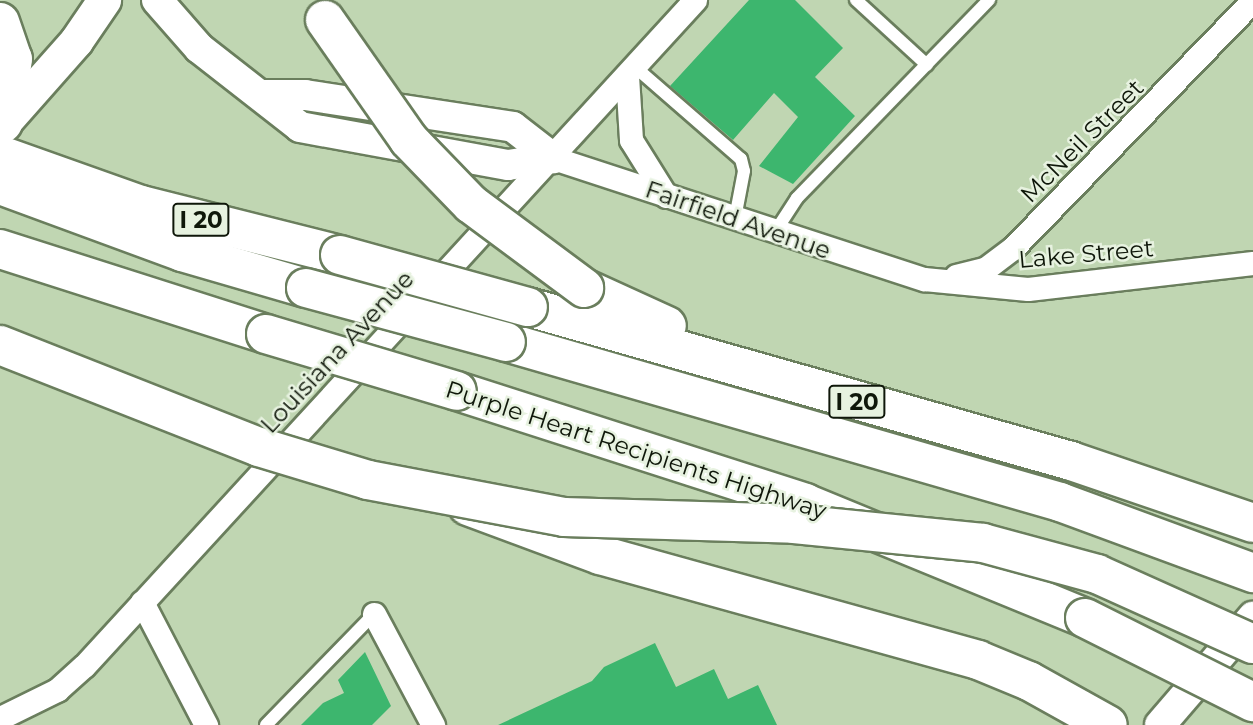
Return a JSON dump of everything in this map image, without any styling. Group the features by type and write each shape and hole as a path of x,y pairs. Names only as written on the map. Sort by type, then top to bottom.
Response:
{"highway":[{"path":"321,10 346,57 418,149 471,204 584,288 864,404"},
{"path":"0,22 13,59 1,135"},
{"name":"I 20","path":"1,135 53,190 141,205 340,255 528,307 864,404 1185,500 1253,523"},
{"path":"0,185 53,190 306,288 506,342 1160,536 1253,573"},
{"name":"Purple Heart Recipients Highway","path":"1,249 805,503 1085,618 1253,702"},
{"path":"0,345 259,447 453,498 616,522 794,524 983,543 1097,574 1253,644"},
{"path":"453,498 499,521 587,551 978,660 1029,681 1108,725"}],"main road":[{"path":"1,135 76,41 104,0"}],"street":[{"name":"Fairfield Avenue","path":"157,0 199,48 263,95 304,95 513,127 553,158 924,279"},
{"name":"Louisiana Avenue","path":"0,718 57,690 142,602 553,158 695,0"},
{"name":"McNeil Street","path":"924,279 963,275 1000,260 1110,154 1253,0"},
{"path":"631,72 631,141 666,197"},
{"name":"Lake Street","path":"924,279 1028,289 1253,263"},
{"path":"142,602 206,725"},
{"path":"374,614 433,725"},
{"path":"1169,722 1253,617"}],"lane":[{"path":"856,0 927,65"},
{"path":"775,232 797,198 989,0"},
{"path":"631,72 741,159 744,171 735,218"},
{"path":"266,725 374,614"}],"building":[{"path":"749,0 795,0 843,48 815,77 855,116 793,184 759,166 798,117 774,93 733,140 670,86"},
{"path":"655,643 676,687 714,669 728,699 758,685 777,725 498,725 592,681 604,667"},
{"path":"365,652 391,706 372,725 301,725 323,703 344,693 338,680"}]}
